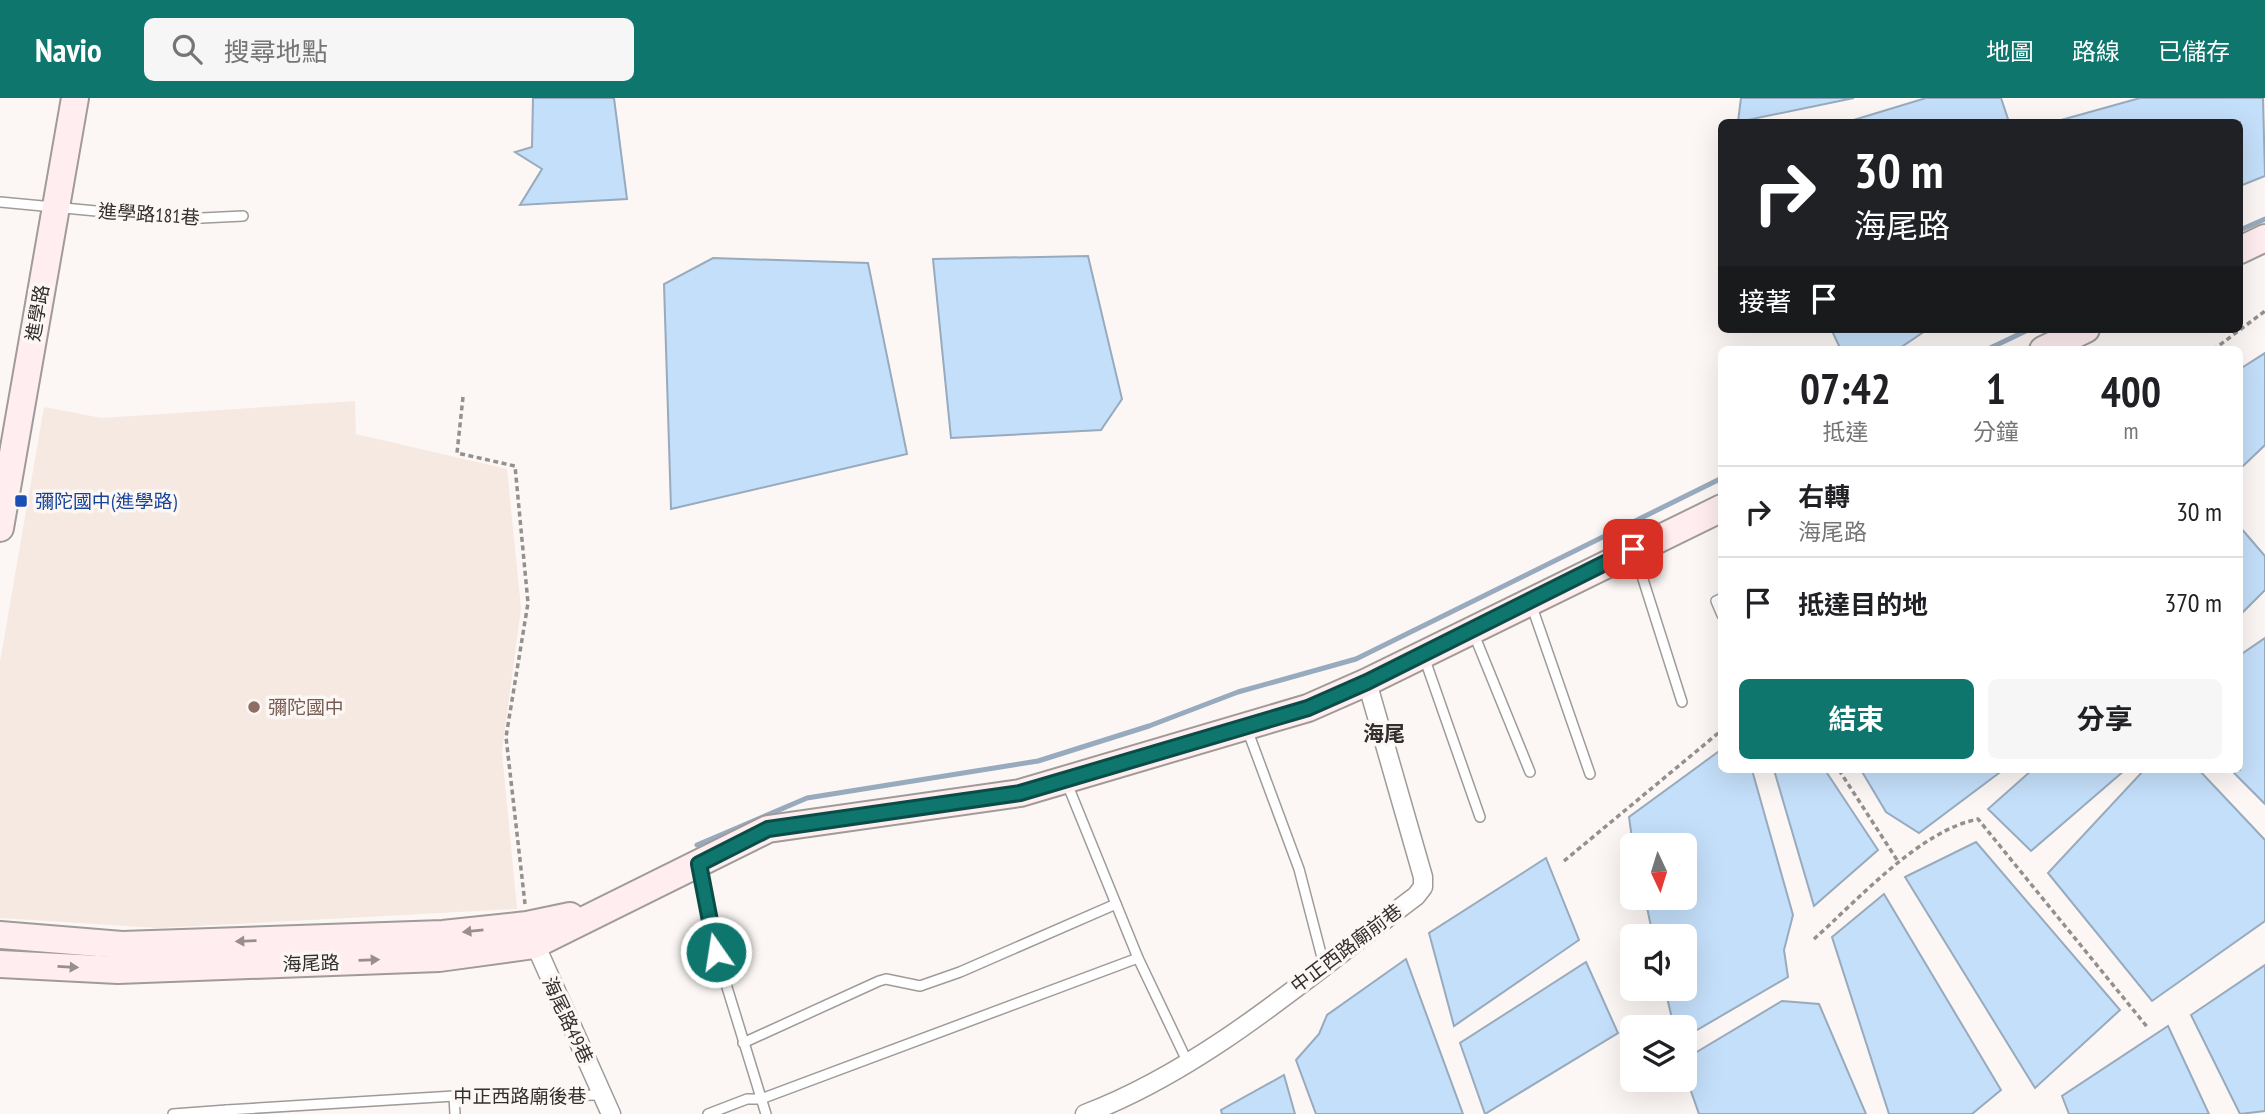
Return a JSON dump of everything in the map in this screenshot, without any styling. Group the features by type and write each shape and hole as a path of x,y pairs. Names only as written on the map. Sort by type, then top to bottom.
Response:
{"street":[{"name":"進學路","path":"0,528 75,98"},
{"path":"2243,248 2265,237"},
{"path":"2051,346 2078,333"},
{"name":"海尾路","path":"0,964 118,970 439,958 530,935 612,906 768,829 1020,793 1308,708 1367,682 1633,549 1718,510"},
{"name":"中正西路廟前巷","path":"1085,1114 1132,1097 1189,1065 1416,896 1423,887 1423,877 1367,682"},
{"name":"海尾路","path":"0,935 122,945 443,934 530,935"},
{"name":"海尾路49巷","path":"530,935 611,1114"}],"lane":[{"name":"進學路181巷","path":"0,202 181,219 243,216"},
{"path":"1633,549 1682,702"},
{"path":"1530,602 1590,774"},
{"path":"1472,631 1530,772"},
{"path":"1423,654 1480,817"},
{"path":"1246,727 1299,869 1324,965"},
{"path":"1066,780 1138,958 1189,1065"},
{"path":"699,864 710,932 766,1114"},
{"path":"743,1043 879,981 886,979 920,986 960,972 1116,904"},
{"path":"708,1114 747,1099 761,1099 1138,958"},
{"name":"中正西路廟後巷","path":"173,1114 320,1109 454,1096 602,1095"},
{"path":"454,1096 455,1114"}],"path":[{"path":"2243,328 2265,311"},
{"path":"2218,346 2236,333"},
{"path":"463,397 457,453 515,466 528,603 506,737 530,935"},
{"path":"1564,861 1718,733"},
{"path":"1841,773 1899,863"},
{"path":"1814,939 1899,863 1957,823 1978,819 2148,1028"}],"shaded area":[{"name":"彌陀國中","path":"355,401 356,434 507,469 521,608 502,752 517,909 158,928 0,918 0,662 44,407 102,418"}],"water":[{"path":"533,98 614,98 627,199 520,205 542,169 515,152 532,147"},
{"path":"1741,98 1854,98 1752,119 1738,119"},
{"path":"1926,98 2001,98 2008,119 1857,119"},
{"path":"2140,98 2263,98 2265,176 2243,185 2243,119 2065,119"},
{"path":"1088,256 1122,399 1101,430 951,438 933,259"},
{"path":"713,258 868,263 907,454 671,509 664,284"},
{"path":"1833,333 1922,333 1903,346 1839,346"},
{"path":"2265,353 2265,445 2243,466 2243,367"},
{"path":"2243,530 2265,556 2265,590 2243,612"},
{"path":"2265,638 2265,804 2234,773 2243,773 2243,653"},
{"path":"1718,752 1718,773 1753,773 1793,915 1784,950 1788,977 1697,1030 1697,1015 1671,1015 1668,1001 1697,1001 1697,924 1650,924 1648,910 1698,910 1698,833 1631,833 1629,817"},
{"path":"1775,773 1827,773 1878,850 1814,906"},
{"path":"1863,773 1999,773 1919,833 1886,812"},
{"path":"2029,773 2122,773 2031,851 1988,809"},
{"path":"2141,773 2202,773 2265,840 2265,921 2152,1001 2048,873"},
{"path":"1976,842 2120,1010 2035,1088 1905,877"},
{"path":"1546,858 1579,940 1454,1026 1429,933"},
{"path":"1884,894 2001,1090 1972,1114 1889,1114 1832,937"},
{"path":"1406,959 1463,1114 1316,1114 1296,1060 1319,1034 1327,1015"},
{"path":"1586,962 1618,1033 1485,1114 1460,1043"},
{"path":"2265,965 2265,1111 2240,1114 2191,1015"},
{"path":"1782,1001 1819,1004 1866,1114 1699,1114 1691,1092 1697,1092 1697,1052"},
{"path":"2168,1026 2209,1114 2069,1114 2062,1096"},
{"path":"1284,1075 1295,1114 1222,1114 1221,1110"}],"waterway":[{"path":"2243,229 2265,219"},
{"path":"1994,346 2022,333"},
{"path":"697,845 807,798 1038,761 1149,726 1238,692 1356,659 1718,480"}],"place":[{"name":"彌陀國中(進學路)","path":"21,501"},
{"name":"彌陀國中","path":"254,707"}],"district":[{"name":"海尾","path":"1384,733"}],"route":[{"path":"716,952 699,864 768,829 1020,793 1308,708 1367,682 1633,549"}]}
